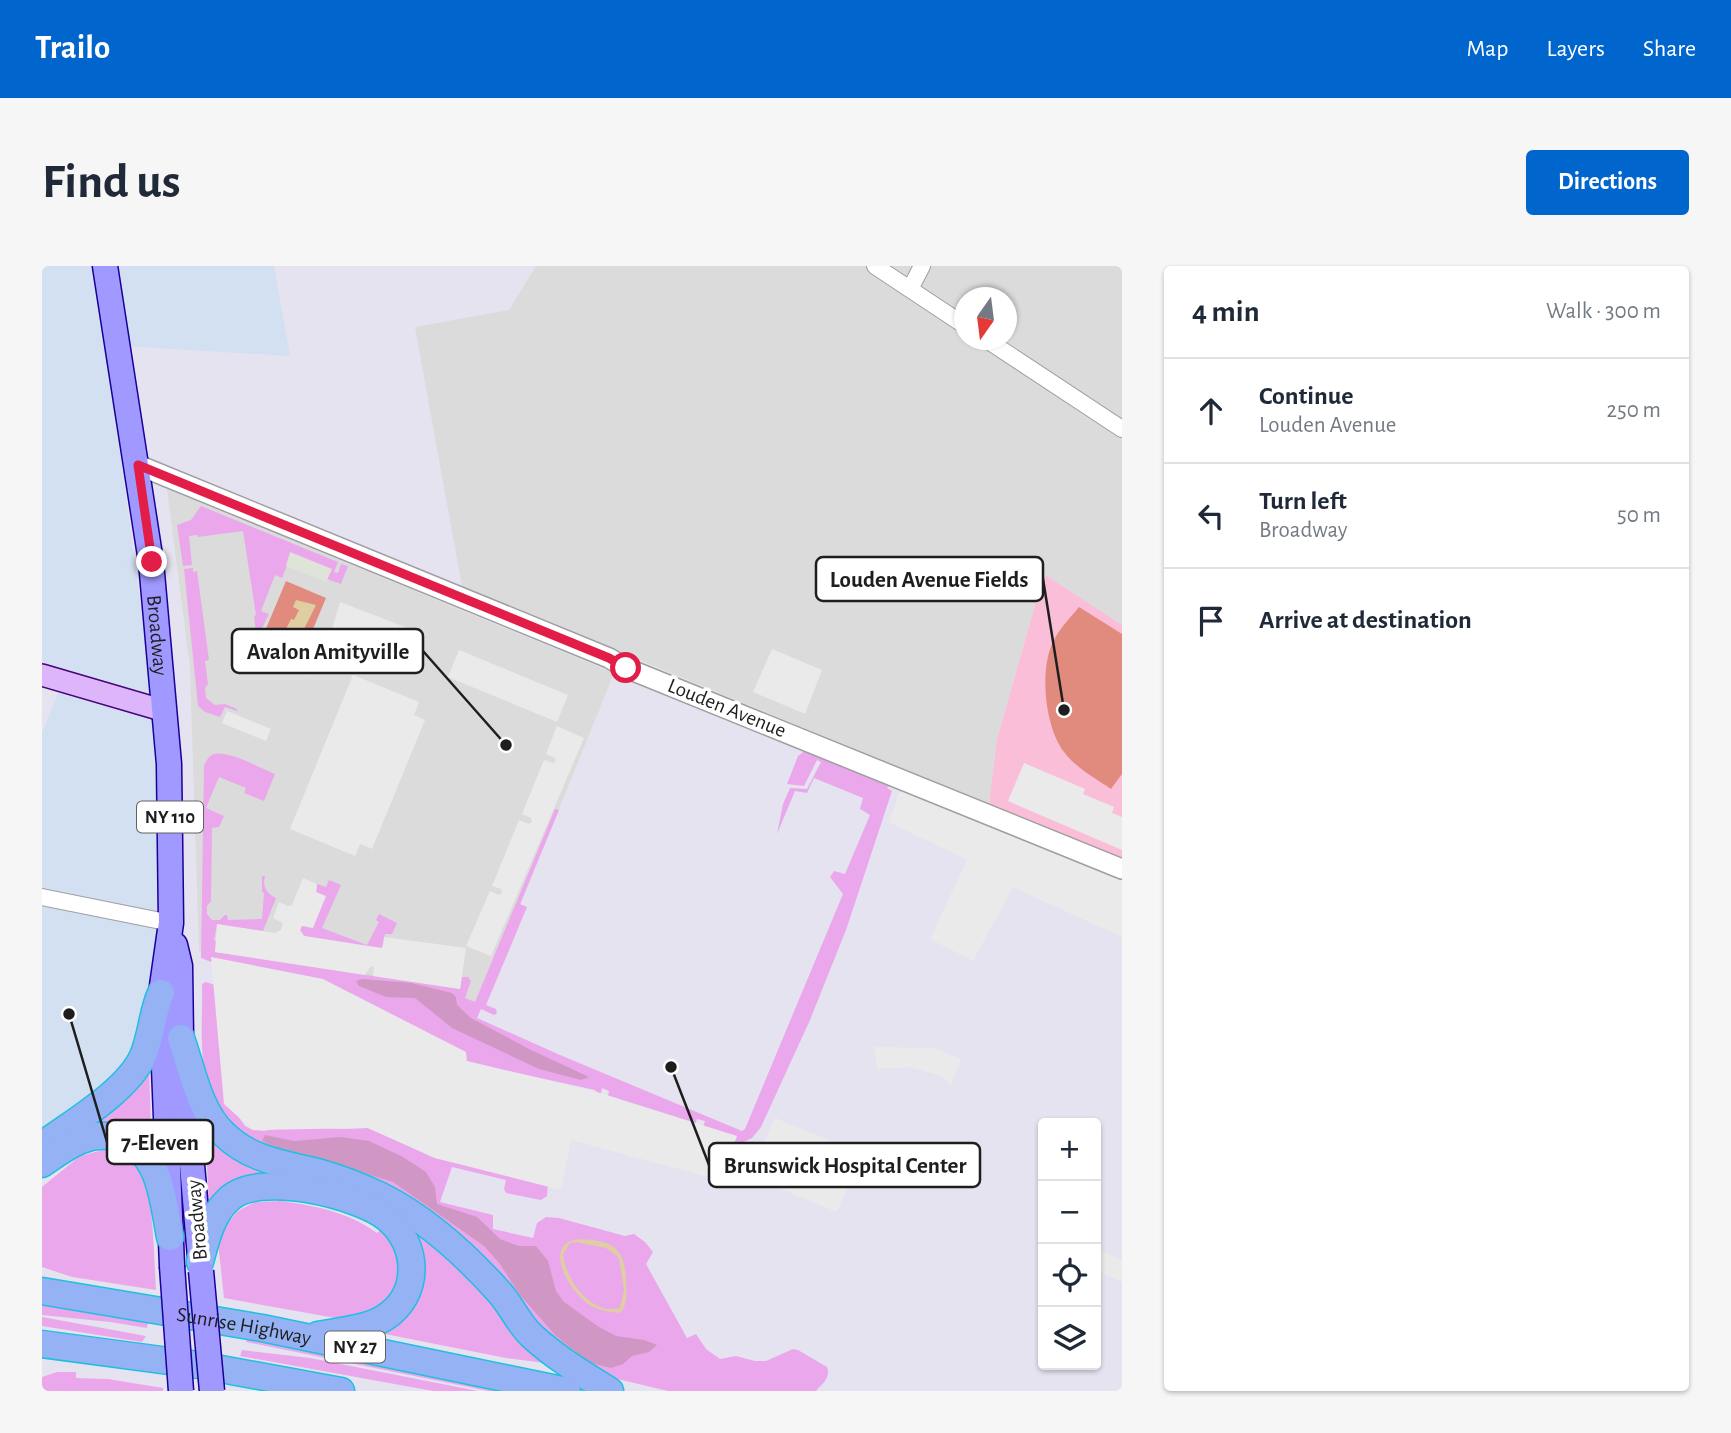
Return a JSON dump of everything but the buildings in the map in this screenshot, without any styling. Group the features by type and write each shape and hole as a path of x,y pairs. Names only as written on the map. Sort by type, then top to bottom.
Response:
{"highway":[{"path":"42,1146 120,1087 140,1062 153,1029 157,1001 161,993"},
{"path":"181,1038 205,1110 222,1133 239,1148 261,1158 354,1184 408,1211 448,1241 501,1295 529,1334 560,1360 610,1391"},
{"path":"42,1164 75,1142 89,1137 107,1135 135,1145 148,1157 154,1170 170,1237"},
{"path":"200,1266 210,1228 218,1211 229,1198 247,1189 270,1185 303,1188 355,1202 386,1217 401,1231 408,1246 412,1277 407,1294 398,1307 383,1319 367,1325 308,1337"},
{"path":"42,1276 74,1295"},
{"name":"Sunrise Highway","path":"42,1291 308,1337 566,1391"},
{"name":"NY 27","path":"42,1344 199,1365 331,1390"},
{"path":"42,1365 48,1361 96,1351"}],"main road":[{"name":"Broadway","path":"105,266 152,562 169,764 171,923 161,993 170,1237 181,1391"},
{"path":"42,675 165,711"},
{"name":"Broadway","path":"171,923 180,965 181,1038 212,1391"}],"street":[{"path":"875,266 954,318"},
{"path":"910,289 922,266"},
{"path":"1001,350 1122,429"},
{"name":"Louden Avenue","path":"138,465 609,658 626,668 1122,869"},
{"path":"42,897 171,923"}],"shaded area":[{"path":"42,266 274,266 290,356 106,345 156,723 163,930 128,1066 42,1133 42,733 60,689 42,682"},
{"path":"536,266 1122,266 1122,625 1044,574 997,739 989,804 462,587 415,327 509,310"},
{"path":"167,489 614,673 469,1032 426,987 199,951 190,667"},
{"path":"201,506 338,562 334,572 338,573 341,564 348,566 341,584 327,579 331,570 289,560 282,578 275,575 261,611 269,614 259,634 266,638 257,641 256,615 243,531 189,536 192,565 183,566 177,525 191,520"},
{"path":"290,552 332,569 326,582 286,566"},
{"path":"193,568 193,572 197,571 209,660 205,661 208,684 205,688 206,698 215,705 225,704 237,709 225,707 220,717 205,712 198,706 184,569"},
{"path":"1044,574 1122,625 1122,858 989,804 997,739"},
{"path":"286,581 326,598 305,648 265,631"},
{"path":"296,600 316,605 300,637 290,630 289,633 285,631 299,610 293,607"},
{"path":"340,602 405,627 392,654 332,629"},
{"path":"1079,607 1122,634 1122,774 1111,789 1069,758 1057,741 1048,714 1045,683 1049,654 1058,633"},
{"path":"268,633 319,655 310,676 259,657 257,641 265,640"},
{"path":"772,649 822,670 805,714 753,692"},
{"path":"459,650 568,695 557,722 448,677"},
{"path":"353,675 419,702 414,715 425,720 372,849 360,844 355,856 290,829"},
{"path":"227,711 271,729 266,741 222,723"},
{"path":"557,726 584,738 491,956 466,946 490,891 499,895 502,893 501,889 492,886 519,820 529,824 532,822 531,818 522,814 544,760 553,763 556,761 546,754"},
{"path":"807,749 891,784 887,788 892,791 846,930 810,1020 761,1127 752,1138 733,1147 703,1127 705,1121 697,1119 695,1126 606,1106 609,1091 602,1088 600,1097 595,1090 471,1063 201,958 204,766 210,756 232,756 275,774 264,801 244,793 246,788 219,777 206,808 224,816 219,827 212,828 211,901 207,906 207,914 212,920 220,920 225,915 228,920 262,919 262,876 265,876 266,890 276,898 263,931 217,925 215,952 460,989 462,977 468,977 471,981 465,998 475,1002 555,809 559,810 520,904 527,907 486,1005 496,1009 497,1013 494,1015 481,1009 477,1018 742,1131 843,894 830,877 834,871 845,874 870,815 860,809 863,798 814,778 807,793 795,791 777,834 783,804 790,788 807,789 821,762 817,760 804,786 787,784 798,756"},
{"path":"1024,763 1085,789 1083,794 1114,807 1112,813 1122,817 1122,850 1008,801"},
{"path":"904,780 1122,869 1122,937 1013,887 973,961 930,939 967,860 889,822"},
{"path":"303,878 317,884 316,892 326,896 313,928 302,926 300,930 304,936 380,948 383,947 384,937 466,948 460,989 373,976 374,967 371,966 365,975 215,952 217,924 275,933 281,930 283,923 273,918 279,902 292,905"},
{"path":"329,880 341,885 322,928 367,945 379,922 376,920 379,914 397,923 392,934 385,934 382,948 304,936 300,930 302,925 312,928 317,884 326,887"},
{"path":"211,957 323,979 466,1052 467,1061 597,1092 737,1136 733,1147 712,1178 571,1140 561,1190 435,1158 368,1128 253,1130 224,1104"},
{"path":"362,979 411,983 452,993 456,997 457,1005 471,1018 589,1077 581,1080 539,1069 452,1028 415,998 386,997 359,986 356,981"},
{"path":"206,982 232,991 236,1113 245,1126 264,1131 291,1126 368,1128 435,1158 548,1184 547,1196 541,1200 506,1193 506,1180 452,1167 440,1202 493,1215 493,1229 533,1238 537,1223 546,1217 625,1236 634,1234 653,1252 646,1264 687,1338 696,1334 706,1349 720,1359 736,1356 766,1361 793,1349 798,1350 827,1367 826,1380 816,1391 668,1391 601,1375 560,1353 459,1242 247,1139 229,1122 214,1103 205,1077 202,984"},
{"path":"874,1047 933,1048 961,1059 951,1086 942,1076 909,1067 877,1069"},
{"path":"149,1070 152,1152 97,1129 96,1122"},
{"path":"775,1118 861,1153 837,1212 749,1176"},
{"path":"205,1126 275,1171 209,1205"},
{"path":"265,1135 294,1141 341,1137 369,1141 403,1157 426,1172 435,1187 437,1204 477,1217 500,1239 519,1246 536,1246 548,1261 556,1291 564,1302 616,1336 657,1345 649,1352 632,1356 623,1364 611,1368 590,1363 556,1336 520,1295 500,1264 484,1246 393,1182 282,1150 262,1141"},
{"path":"103,1150 131,1158 143,1174 150,1205 156,1290 72,1277 42,1267 42,1187 80,1156"},
{"path":"281,1201 331,1211 355,1220 377,1233 383,1228 400,1246 402,1286 370,1316 341,1319 224,1298 218,1242 227,1224 238,1211 255,1202"},
{"path":"419,1227 434,1238 545,1363 370,1331 391,1321 411,1234"},
{"path":"580,1239 601,1242 609,1244 620,1254 626,1286 623,1310 619,1313 591,1306 575,1291 560,1259 562,1249 568,1243","holes":["570,1243 606,1248 619,1258 624,1290 620,1308 609,1309 590,1301 574,1284 565,1264 563,1254"]},
{"path":"1101,1250 1122,1260 1122,1282 1101,1272"},
{"path":"42,1305 148,1322 147,1328 42,1315"},
{"path":"42,1317 146,1336 142,1342 42,1326"},
{"path":"248,1336 527,1391 488,1391 246,1342"},
{"path":"242,1350 310,1358 478,1391 433,1391 240,1356"},
{"path":"57,1372 76,1372 76,1378 108,1379 163,1388 163,1391 42,1391 42,1377"}],"place":[{"name":"Louden Avenue Fields","path":"1064,710"},
{"name":"Avalon Amityville","path":"506,745"},
{"name":"7-Eleven","path":"69,1014"},
{"name":"Brunswick Hospital Center","path":"671,1067"}],"route":[{"path":"152,562 138,465 609,658 626,668"}]}
